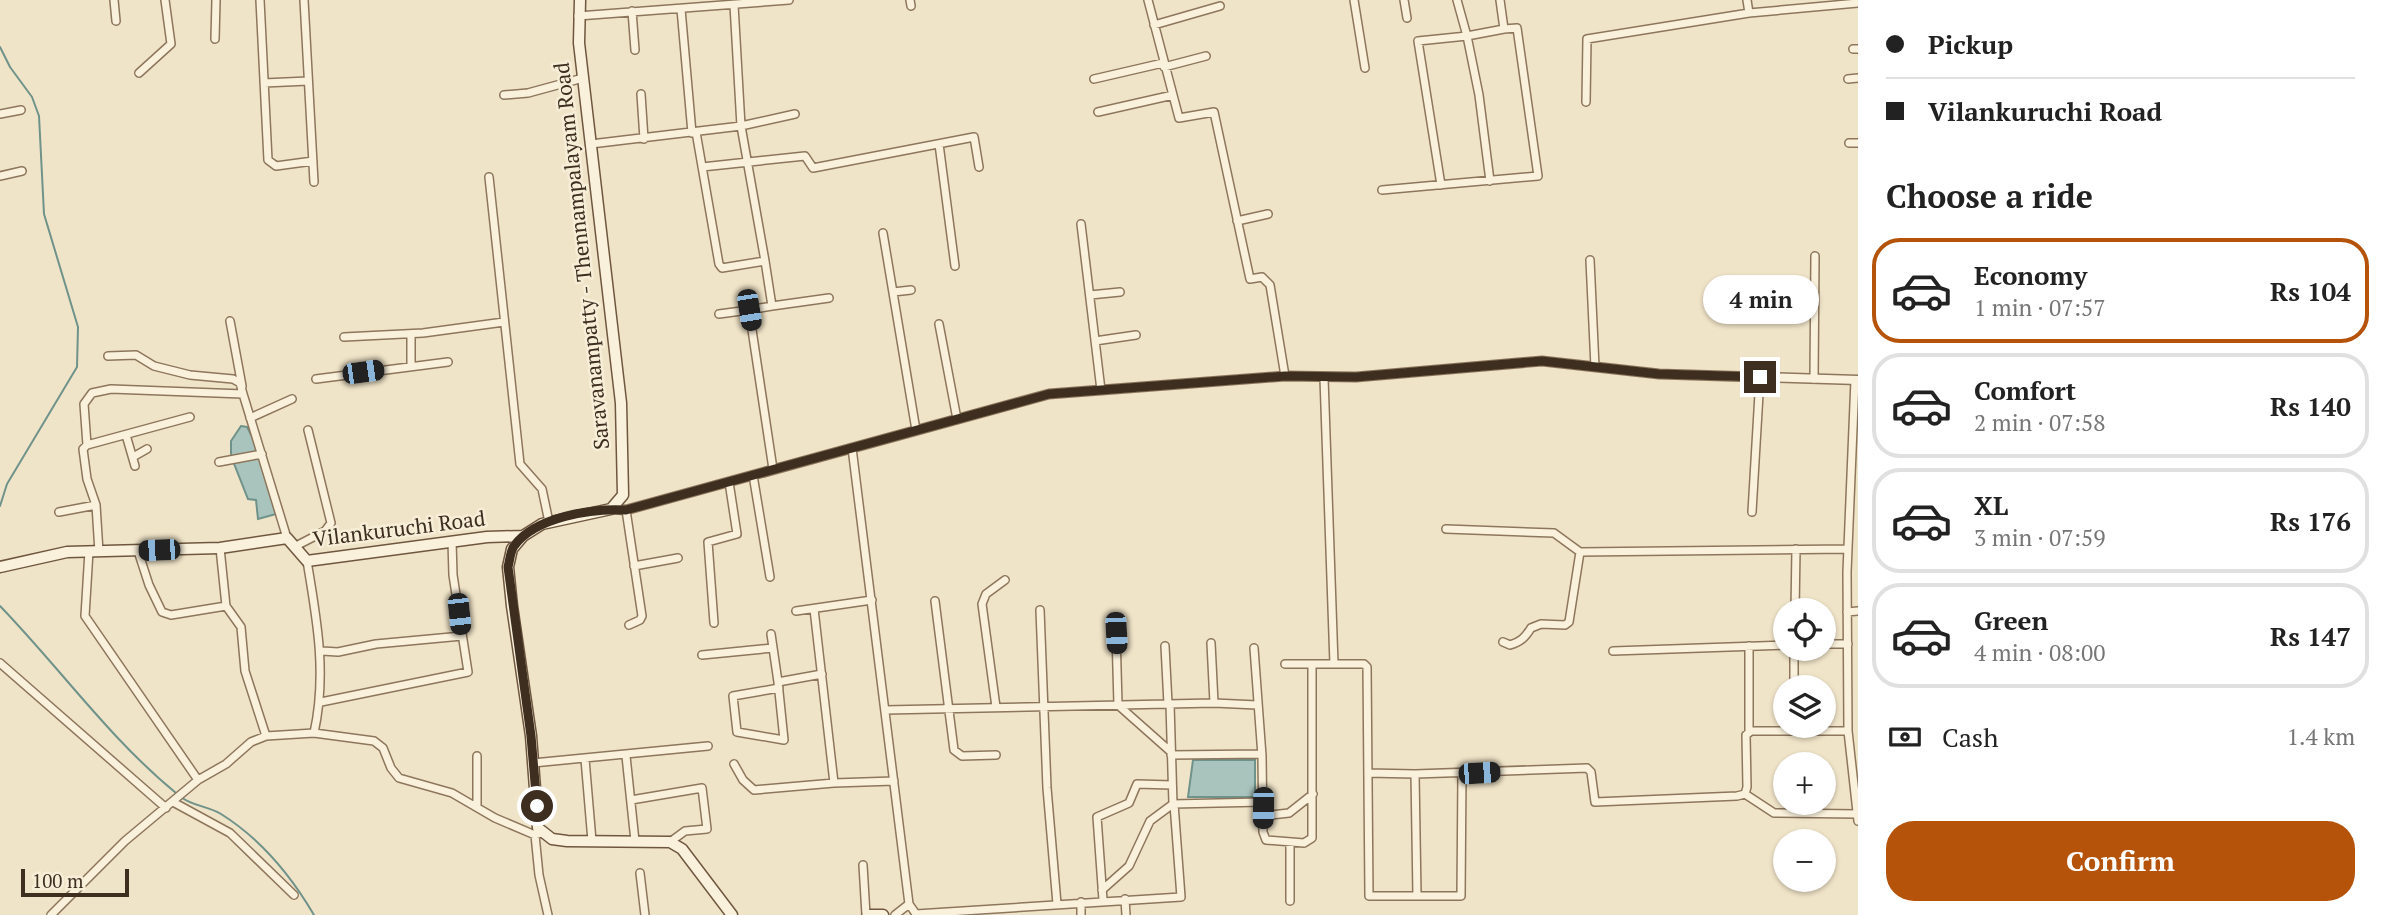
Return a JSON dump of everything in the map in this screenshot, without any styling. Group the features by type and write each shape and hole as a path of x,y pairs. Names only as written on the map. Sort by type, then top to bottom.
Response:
{"main road":[{"name":"Saravanampatty - Thennampalayam Road","path":"580,0 578,16 583,78 621,403 622,495 611,509"},
{"path":"611,509 549,522 523,536 512,549 508,567 533,763 539,834 552,839 670,842 682,849 732,915"},
{"name":"Vilankuruchi Road","path":"4,566 94,551 220,548 291,542 307,561 452,541 523,536"},
{"path":"867,915 883,915"}],"street":[{"path":"114,0 116,21"},
{"path":"139,73 172,44 165,0"},
{"path":"215,39 216,0"},
{"path":"260,0 268,160 276,166 313,161"},
{"path":"304,0 314,182"},
{"path":"578,16 789,0"},
{"path":"1148,0 1179,118 1214,112 1250,279 1262,276 1270,285 1285,376"},
{"path":"1354,0 1365,68"},
{"path":"1404,0 1407,18"},
{"path":"1457,0 1479,95 1490,181"},
{"path":"1504,29 1500,1 1510,0"},
{"path":"1747,0 1749,13"},
{"path":"1586,102 1587,39 1749,13 1858,4"},
{"path":"734,5 741,126 772,306"},
{"path":"1154,25 1220,6"},
{"path":"681,9 694,132 719,264 722,268 765,261"},
{"path":"632,11 635,50"},
{"path":"1382,190 1490,181 1538,176 1517,28 1418,41 1441,185"},
{"path":"1094,79 1206,56"},
{"path":"504,95 528,93 583,78"},
{"path":"1848,79 1858,78"},
{"path":"264,83 308,81"},
{"path":"640,94 644,139"},
{"path":"1098,112 1173,95"},
{"path":"0,114 21,110"},
{"path":"591,145 741,126 795,114"},
{"path":"702,167 805,156 813,168 974,137 979,167"},
{"path":"1849,143 1858,143"},
{"path":"939,144 955,266"},
{"path":"0,176 22,172"},
{"path":"489,177 520,464 542,489 549,522"},
{"path":"1237,221 1268,214"},
{"path":"1081,224 1101,390"},
{"path":"883,233 916,430"},
{"path":"1814,379 1815,256"},
{"path":"1590,260 1595,367"},
{"path":"893,292 912,290"},
{"path":"1090,295 1120,292"},
{"path":"719,314 829,298"},
{"path":"749,310 773,469"},
{"path":"230,321 243,394 291,542 325,531 331,523 308,430"},
{"path":"344,337 411,334 504,323"},
{"path":"939,324 957,419"},
{"path":"411,334 411,366"},
{"path":"1095,341 1136,335"},
{"path":"108,356 136,355 154,366 190,375 236,380 243,394"},
{"path":"611,509 626,510 1049,394 1285,376 1324,378 1542,361 1659,374 1857,380 1847,612 1848,731 1858,819"},
{"path":"316,379 447,362"},
{"path":"1752,512 1760,377"},
{"path":"1324,378 1334,664"},
{"path":"88,445 84,404 92,393 111,389 243,394"},
{"path":"250,418 292,399"},
{"path":"190,417 88,445 82,453 96,505 94,551 85,616 198,780"},
{"path":"126,435 135,466"},
{"path":"852,448 909,904 916,914 1181,897 1172,785 1166,646"},
{"path":"132,457 147,449"},
{"path":"219,462 262,454"},
{"path":"753,475 770,577"},
{"path":"714,623 708,542 737,534 729,482"},
{"path":"59,512 96,505"},
{"path":"626,510 642,616 640,620 629,625"},
{"path":"1446,529 1554,533 1580,552 1848,550"},
{"path":"321,702 468,672 452,541"},
{"path":"220,548 226,606 241,627 244,670 266,736"},
{"path":"1795,598 1796,549"},
{"path":"138,551 162,612 171,615 226,606"},
{"path":"1503,642 1510,645 1517,643 1525,638 1531,628 1541,624 1566,625 1569,622 1580,552"},
{"path":"634,566 678,558"},
{"path":"307,561 322,651 321,702 314,733"},
{"path":"996,707 982,604 986,594 1005,580"},
{"path":"796,611 872,600"},
{"path":"935,601 955,753 962,756 996,755"},
{"path":"814,608 834,783"},
{"path":"1040,610 1047,788 1057,904"},
{"path":"1847,612 1858,611"},
{"path":"1116,633 1118,705 1171,754 1262,754"},
{"path":"771,634 779,685 784,740 737,732 733,696 779,685 822,674"},
{"path":"322,651 338,652 376,644 462,636"},
{"path":"1211,643 1214,703"},
{"path":"1836,644 1848,644"},
{"path":"1613,651 1773,645"},
{"path":"1745,794 1746,735 1749,732 1749,646"},
{"path":"702,655 773,648"},
{"path":"1254,648 1266,840 1304,843 1312,838 1312,666"},
{"path":"0,663 166,808"},
{"path":"1285,664 1367,667 1369,895 1461,896 1462,773"},
{"path":"885,710 1214,703 1257,705"},
{"path":"1749,732 1773,730"},
{"path":"1836,730 1848,731"},
{"path":"51,915 125,841 198,780 226,764 251,741 266,736 314,733 374,741 383,748 391,768 399,778 452,793 495,818 539,834 539,874 548,915"},
{"path":"533,763 708,746"},
{"path":"477,756 477,806"},
{"path":"626,756 635,841"},
{"path":"585,760 592,841"},
{"path":"734,764 743,780 754,790 894,781"},
{"path":"1368,773 1462,773 1587,768 1591,772 1595,802 1745,794 1774,813 1857,814 1858,819"},
{"path":"1415,774 1417,896"},
{"path":"1103,900 1097,817 1129,803 1137,784 1172,785"},
{"path":"631,800 702,788 707,829 685,831 670,842"},
{"path":"1263,805 1268,814 1289,813 1313,794"},
{"path":"173,802 230,833 294,895"},
{"path":"1102,890 1129,866 1150,821 1174,804 1263,805"},
{"path":"1290,842 1290,901"},
{"path":"863,865 867,915"},
{"path":"640,873 645,915"},
{"path":"1125,899 1126,915"},
{"path":"1081,902 1081,915"},
{"path":"895,915 909,904"},
{"path":"1025,906 1026,915"}],"water":[{"path":"241,426 247,427 256,444 276,514 258,519 256,500 248,499 231,456 231,441"},
{"path":"1193,760 1255,760 1255,797 1188,797"}],"waterway":[{"path":"0,47 10,67 32,97 39,116 44,214 78,327 77,367 7,484 0,506"},
{"path":"0,606 107,726 176,793"},
{"path":"181,797 221,814 262,846 295,885 314,915"}],"route":[{"path":"537,806 531,736 508,567 512,549 523,536 542,524 611,509 626,510 1049,394 1285,376 1356,377 1542,361 1659,374 1760,377"}]}
